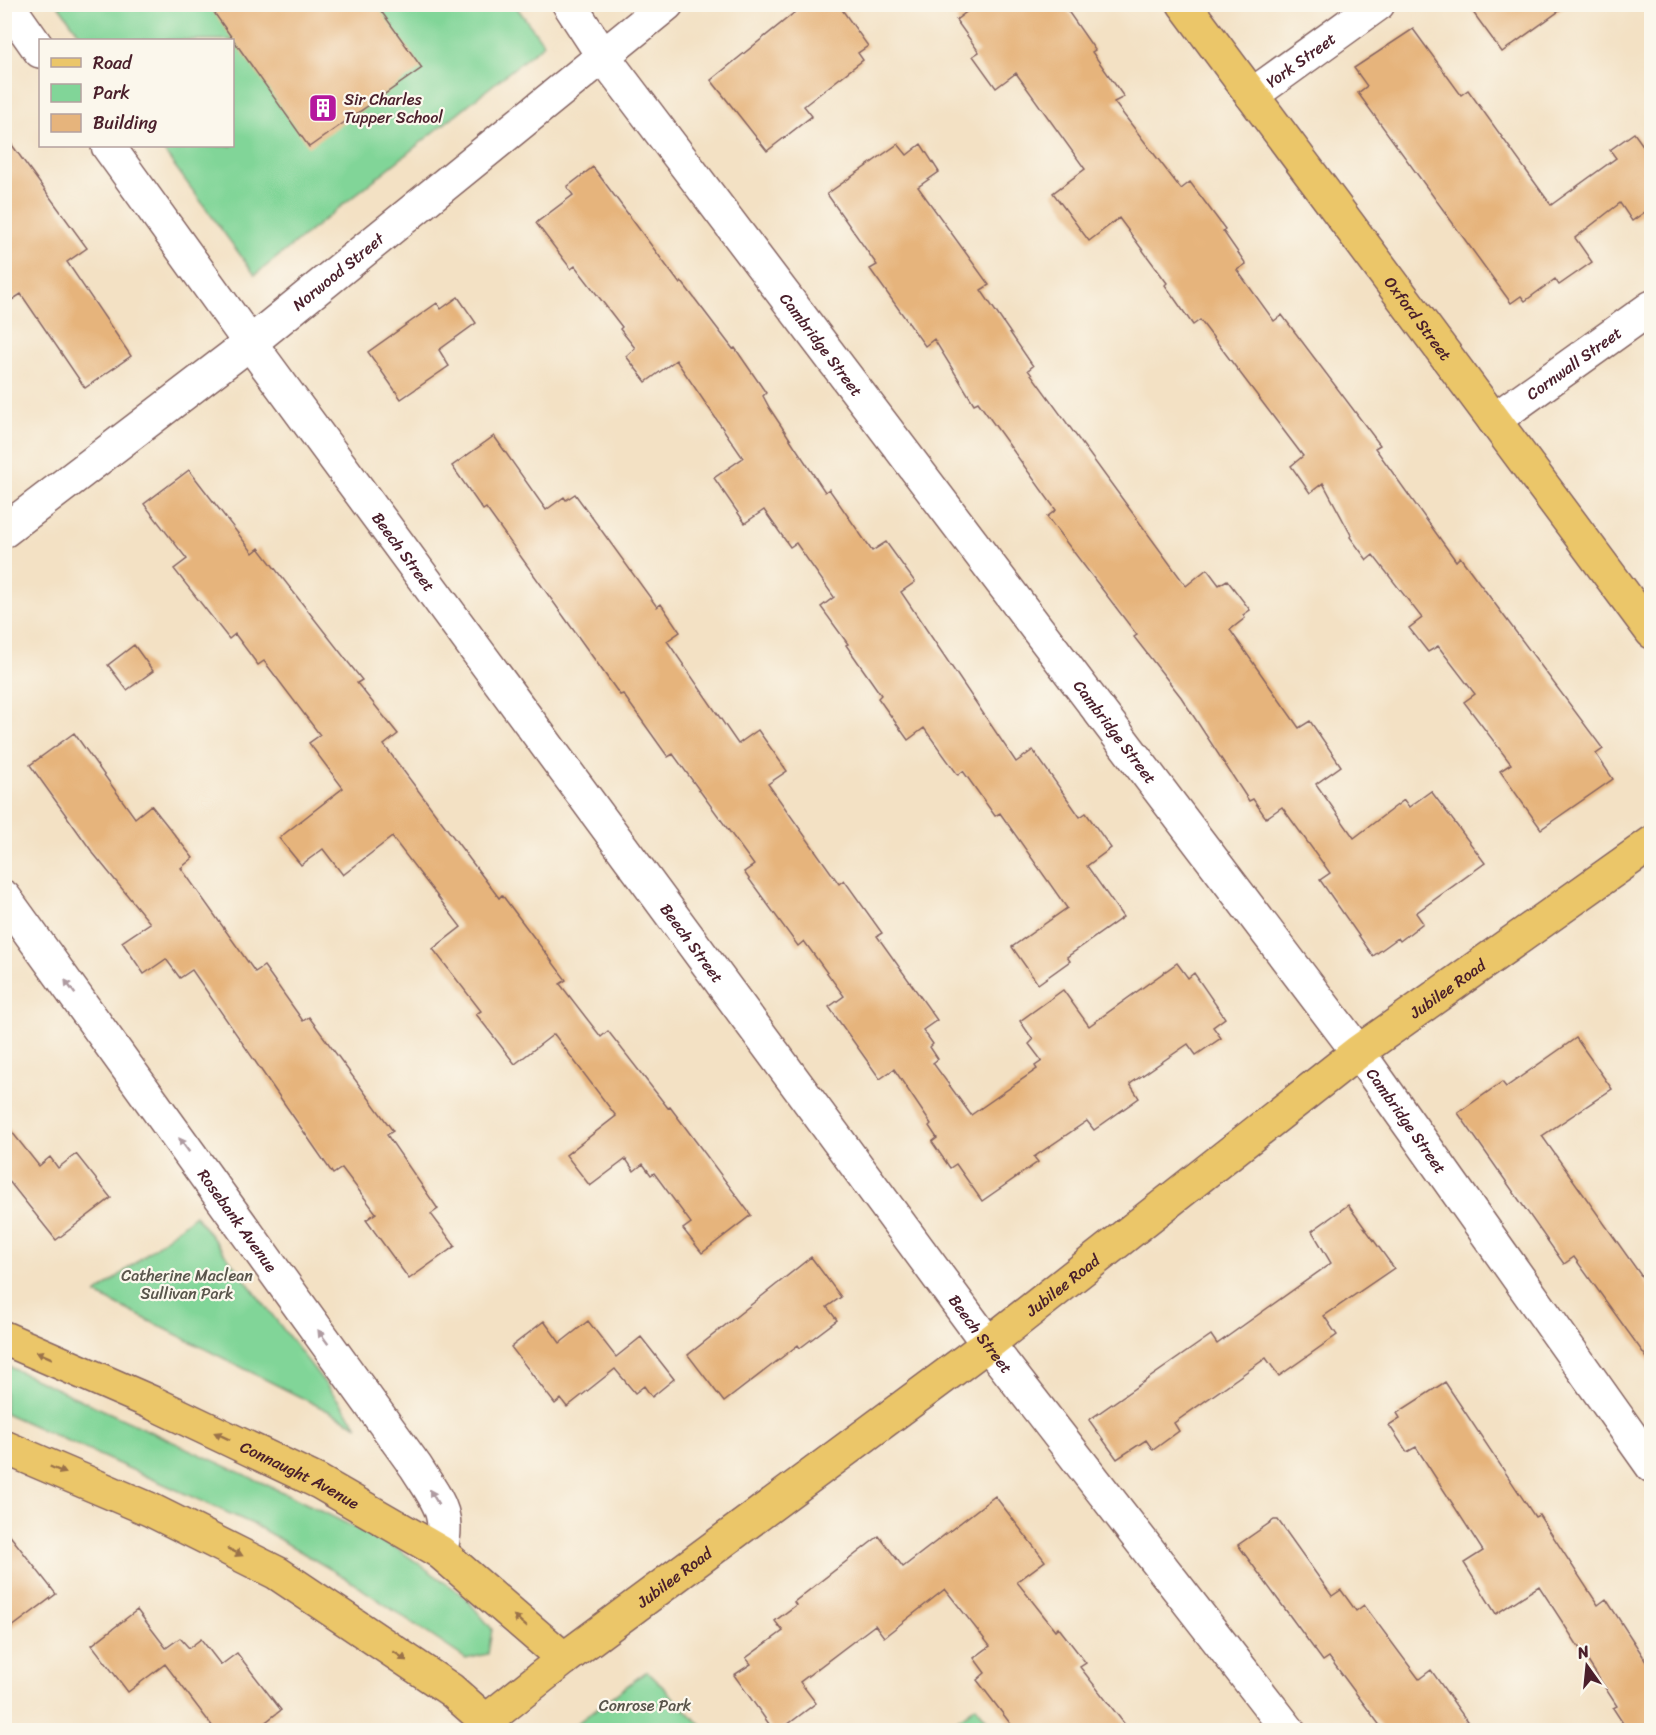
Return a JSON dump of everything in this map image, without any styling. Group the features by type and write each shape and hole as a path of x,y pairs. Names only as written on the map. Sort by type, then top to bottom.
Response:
{"main road":[{"name":"Oxford Street","path":"1184,4 1652,632"},
{"name":"Jubilee Road","path":"480,1726 564,1659 988,1344 1358,1052 1652,843"},
{"name":"Connaught Avenue","path":"4,1338 155,1404 319,1482 440,1552 564,1659"},
{"path":"4,1447 149,1509 277,1573 451,1690 480,1726"}],"street":[{"path":"7,4 39,50"},
{"name":"Cambridge Street","path":"569,4 603,56 1358,1052 1652,1466"},
{"name":"Norwood Street","path":"4,531 250,343 668,4"},
{"name":"York Street","path":"1252,95 1378,4"},
{"name":"Beech Street","path":"109,147 250,343 988,1344 1288,1731"},
{"name":"Cornwall Street","path":"1494,420 1652,307"},
{"name":"Rosebank Avenue","path":"4,897 416,1467 442,1515 447,1531 440,1552"}],"green space":[{"path":"58,5 515,5 544,44 255,275 161,147 234,147 234,39 83,39"},
{"name":"Catherine Maclean Sullivan Park","path":"195,1215 358,1426 96,1294"},
{"path":"5,1365 291,1496 398,1549 464,1596 492,1629 488,1654 466,1659 344,1577 255,1525 5,1413"},
{"name":"Conrose Park","path":"647,1671 706,1730 568,1730"},
{"path":"976,1706 995,1730 943,1730"}],"building":[{"name":"Sir Charles Tupper School","path":"208,4 376,4 422,68 309,147"},
{"path":"805,4 838,4 868,46 858,53 863,60 804,106 812,116 767,151 711,80"},
{"path":"977,4 1063,4 1095,50 1092,52 1124,97 1114,102 1181,189 1190,182 1225,229 1223,231 1246,264 1237,270 1274,321 1282,315 1380,445 1375,448 1456,561 1460,557 1603,749 1596,754 1613,779 1541,829 1500,771 1511,764 1464,702 1475,694 1438,646 1428,652 1409,628 1422,618 1373,555 1367,560 1350,537 1323,483 1310,493 1291,466 1303,456 1200,320 1193,325 1165,285 1167,283 1119,218 1089,241 1053,193 1085,169 1016,73 996,88 973,56 979,52 956,20"},
{"path":"1467,4 1569,4 1502,52"},
{"path":"1413,29 1461,95 1468,90 1551,205 1616,158 1610,150 1634,133 1652,158 1652,207 1632,221 1620,203 1575,238 1592,262 1559,285 1555,279 1525,301 1521,296 1511,303 1358,93 1367,86 1354,68"},
{"path":"4,134 87,248 67,262 131,356 85,388 21,294 4,305"},
{"path":"898,144 907,155 921,144 939,172 918,187 989,285 981,290 1033,366 1028,370 1186,586 1207,569 1219,585 1227,580 1250,610 1243,615 1245,618 1230,630 1299,728 1310,721 1341,766 1316,784 1354,838 1404,800 1409,807 1431,791 1485,863 1416,913 1423,923 1400,941 1398,938 1373,956 1320,880 1330,873 1282,807 1266,818 1253,799 1249,801 1181,697 1134,637 1137,635 1047,517 1056,510 978,402 974,404 934,339 925,346 870,269 877,265 827,194"},
{"path":"593,167 680,284 682,282 733,349 735,348 766,393 763,396 770,409 825,492 829,489 872,551 886,542 915,582 901,592 1016,762 1033,750 1080,817 1086,813 1111,848 1087,866 1123,917 1067,957 1070,961 1038,984 1012,947 1067,908 1000,813 995,816 963,771 958,775 924,728 908,740 878,698 881,695 846,645 848,644 821,607 834,597 796,543 790,547 764,510 745,523 714,478 743,458 676,360 646,382 626,356 635,348 620,329 622,327 575,266 571,269 536,223 573,195 567,187"},
{"path":"458,297 476,323 439,350 449,366 401,399 368,352 437,303 441,309"},
{"path":"494,436 546,510 564,497 566,500 575,494 657,607 661,604 680,632 667,641 738,744 758,730 787,771 768,784 839,884 844,880 882,933 877,936 937,1020 923,1030 933,1044 930,1047 938,1059 933,1063 971,1115 1037,1069 1035,1066 1042,1061 1029,1044 1033,1040 1020,1021 1063,990 1089,1026 1177,963 1188,978 1194,973 1225,1018 1213,1027 1221,1038 1196,1055 1188,1044 1130,1084 1139,1098 1094,1130 1087,1121 1034,1157 1038,1162 982,1201 956,1164 950,1168 932,1142 937,1138 929,1126 931,1124 894,1069 880,1079 829,1007 844,996 804,941 798,946 744,872 754,865 673,754 668,757 623,694 620,695 486,508 483,510 452,466"},
{"path":"189,470 253,553 259,548 362,680 357,683 398,734 384,745 499,898 502,895 566,980 560,984 601,1037 608,1031 668,1108 670,1107 751,1215 702,1253 683,1229 691,1223 654,1173 651,1175 643,1164 634,1171 626,1159 590,1186 566,1155 616,1116 554,1034 515,1064 476,1014 481,1011 433,949 461,927 392,837 343,875 323,849 301,865 279,838 343,788 309,743 320,735 264,661 258,665 235,634 229,639 174,569 187,559 144,504"},
{"path":"134,645 153,671 127,690 108,665"},
{"path":"74,733 135,818 151,805 193,858 181,868 255,972 264,966 303,1021 309,1017 393,1131 387,1135 438,1209 431,1214 455,1246 409,1279 366,1220 376,1213 342,1168 333,1174 192,970 180,978 166,959 144,974 122,942 150,923 93,853 30,765"},
{"path":"1576,1038 1612,1089 1542,1136 1652,1291 1652,1365 1574,1257 1564,1264 1458,1113 1502,1082 1506,1087"},
{"path":"4,1122 39,1166 50,1157 58,1168 76,1154 111,1198 56,1240 4,1175"},
{"path":"1348,1205 1394,1268 1324,1316 1337,1335 1279,1376 1266,1358 1174,1423 1179,1431 1153,1450 1146,1440 1117,1459 1089,1420 1211,1335 1217,1344 1331,1263 1312,1231"},
{"path":"811,1257 841,1297 827,1307 837,1320 800,1348 798,1345 724,1402 688,1355"},
{"path":"544,1321 560,1343 588,1321 616,1357 641,1337 674,1379 652,1397 644,1386 635,1393 615,1369 567,1407 561,1399 555,1404 511,1347"},
{"path":"1445,1382 1535,1517 1539,1515 1598,1605 1606,1599 1652,1670 1652,1731 1628,1731 1613,1708 1617,1706 1539,1586 1496,1614 1464,1563 1483,1551 1416,1447 1407,1452 1389,1425 1400,1418 1397,1413"},
{"path":"995,1496 1045,1561 1017,1582 1055,1630 1058,1627 1086,1663 1080,1667 1130,1731 1016,1731 977,1680 985,1673 974,1658 990,1646 945,1589 884,1637 875,1625 800,1682 816,1703 779,1731 774,1731 734,1675 751,1664 746,1658 783,1631 775,1621 796,1605 794,1602 879,1536 903,1567"},
{"path":"1274,1520 1278,1520 1332,1596 1341,1590 1356,1611 1364,1605 1419,1679 1431,1670 1474,1731 1384,1731 1329,1657 1323,1661 1238,1545"},
{"path":"4,1528 56,1594 4,1633"},
{"path":"137,1610 166,1648 180,1638 189,1648 201,1639 221,1665 237,1653 281,1710 254,1731 216,1731 165,1664 128,1692 92,1645"}],"place":[{"name":"Sir Charles Tupper School","path":"323,108"}]}
